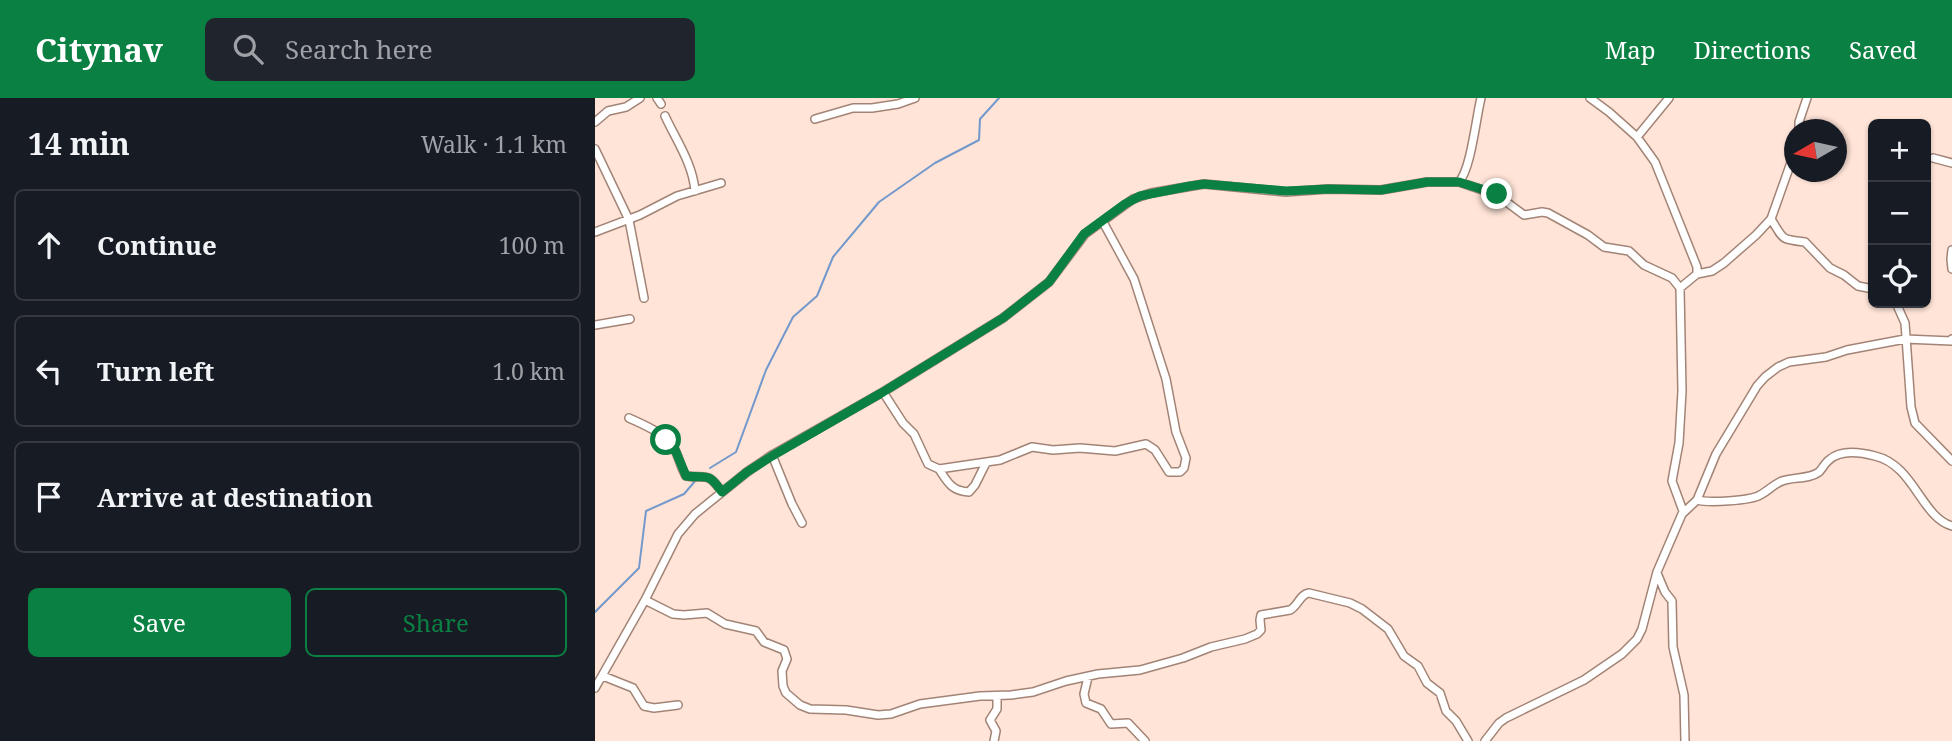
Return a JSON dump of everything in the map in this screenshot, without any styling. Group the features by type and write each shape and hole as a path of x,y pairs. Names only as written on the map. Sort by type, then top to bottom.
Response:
{"street":[{"path":"595,122 608,111 628,106 640,98"},
{"path":"815,119 853,108 898,104 915,98"},
{"path":"1459,182 1468,162 1481,98"},
{"path":"1590,98 1637,137 1655,162 1695,258 1697,274"},
{"path":"1637,137 1669,98"},
{"path":"1800,119 1807,98"},
{"path":"665,116 688,162 695,191"},
{"path":"595,149 629,220 644,298"},
{"path":"1933,158 1952,163"},
{"path":"595,688 645,600 678,534 695,514 747,472 987,329 1028,300 1055,276 1084,234 1125,204 1140,196 1190,186 1215,184 1286,191 1369,191 1427,182 1459,182 1497,194 1524,215 1548,213 1607,248 1627,249 1644,265 1672,278 1680,288 1682,391 1679,443 1672,481 1683,511"},
{"path":"1680,288 1697,274 1712,271 1724,263 1756,235 1771,219 1786,182"},
{"path":"595,232 629,220 677,196 720,183"},
{"path":"1771,219 1781,237 1788,241 1805,242 1830,268 1858,286 1868,288"},
{"path":"883,392 903,423 914,434 928,464 939,469 986,463 1032,447 1115,451 1146,444 1155,450 1169,472 1179,472 1184,468 1186,458 1177,432 1166,379 1139,292 1125,259 1103,222"},
{"path":"1952,250 1952,269"},
{"path":"1898,308 1904,320 1911,407 1915,423 1952,461"},
{"path":"595,325 630,319"},
{"path":"1485,741 1506,718 1584,680 1632,645 1642,629 1657,572 1683,511 1697,500 1716,454 1765,377 1789,362 1826,357 1847,350 1905,339 1952,339"},
{"path":"629,418 670,443 686,476 708,476 722,492"},
{"path":"1697,500 1725,501 1759,496 1779,482 1818,472 1834,456 1848,452 1877,456 1897,466 1914,484 1937,517 1952,526"},
{"path":"772,456 802,523"},
{"path":"939,469 951,487 969,492 986,463"},
{"path":"1657,572 1672,601 1673,647 1684,695 1685,741"},
{"path":"645,600 670,613 707,613 726,624 756,631 764,642 784,650 787,659 782,671 786,693 810,709 884,715 929,702 1033,692 1062,682 1140,670 1183,658 1253,636 1261,630 1261,615 1294,608 1303,596 1309,593 1350,603 1388,629 1404,656 1418,666 1427,683 1440,693 1446,711 1456,721 1468,741"},
{"path":"603,676 631,687 644,706 654,708 678,705"},
{"path":"1088,677 1084,694 1086,703 1101,709 1111,724 1128,723 1145,741"},
{"path":"994,741 996,731 990,720 997,709 997,695"}],"waterway":[{"path":"710,468 736,452 766,370 793,317 817,296 833,257 879,202 935,163 979,140 980,119 999,98"},
{"path":"595,612 639,568 646,511 684,494 696,480"}],"route":[{"path":"666,440 674,447 686,476 708,476 722,492 772,456 1003,318 1055,276 1084,234 1140,196 1204,184 1286,191 1369,191 1427,182 1459,182 1497,194"}]}
